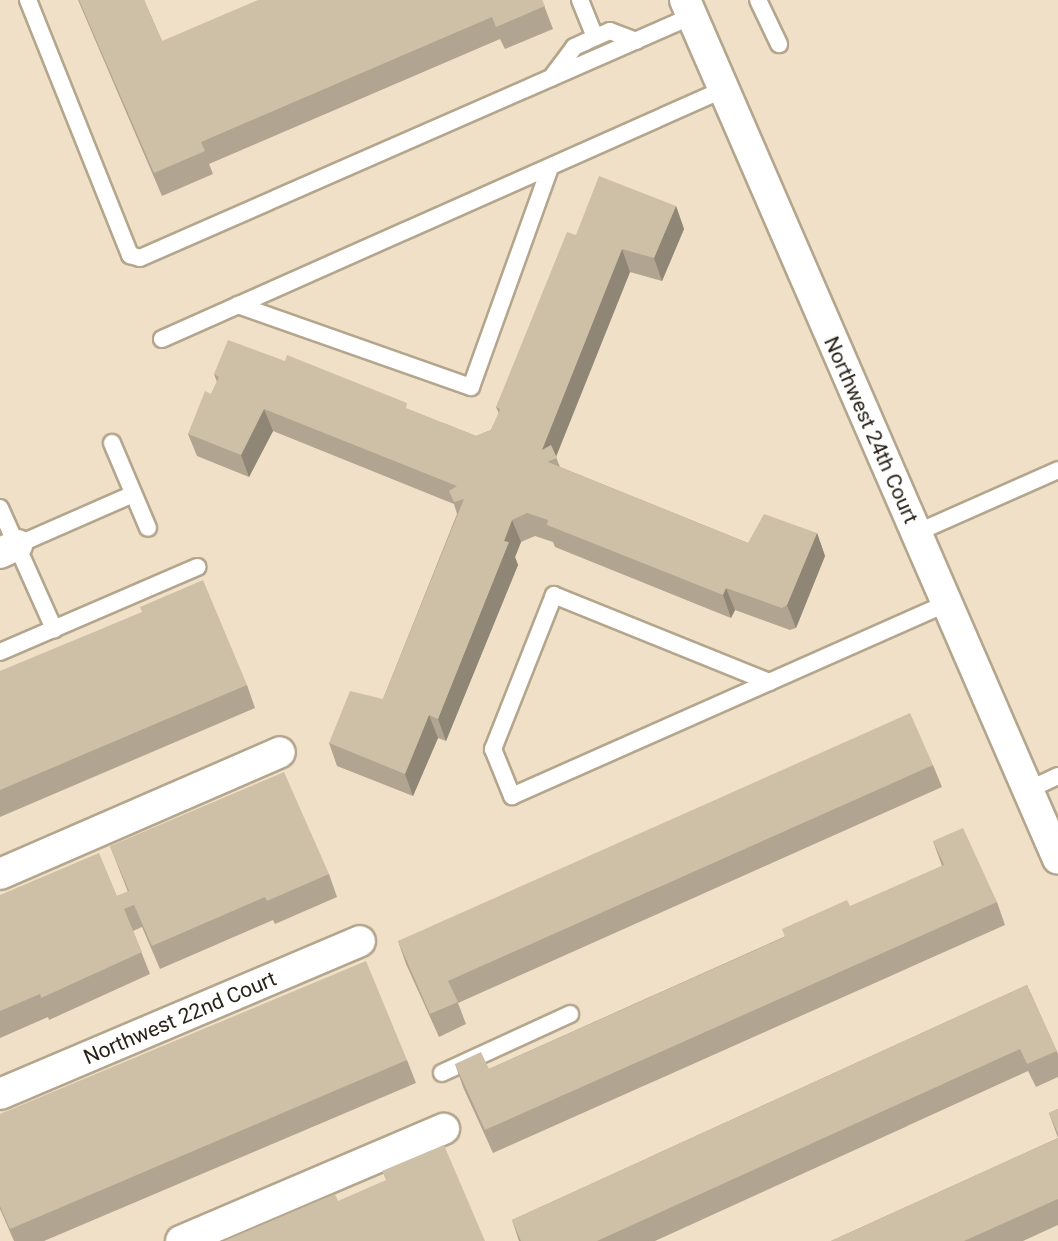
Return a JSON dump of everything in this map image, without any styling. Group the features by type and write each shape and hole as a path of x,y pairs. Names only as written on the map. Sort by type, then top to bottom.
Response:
{"street":[{"name":"Northwest 24th Court","path":"689,8 722,90 1058,859"},
{"path":"0,874 280,752"},
{"name":"Northwest 22nd Court","path":"0,1094 360,941"},
{"path":"181,1241 444,1129"}],"lane":[{"path":"28,0 130,254 140,258 636,41 689,8"},
{"path":"580,0 595,37"},
{"path":"758,0 779,44"},
{"path":"550,79 574,47 595,37 610,31 636,41"},
{"path":"162,339 722,90"},
{"path":"238,305 471,387 550,168"},
{"path":"112,443 148,527"},
{"path":"916,533 1058,470"},
{"path":"8,549 133,494"},
{"path":"0,508 8,549 54,629"},
{"path":"0,652 197,567"},
{"path":"769,682 554,595 493,749 512,796 769,682 947,603"},
{"path":"1028,790 1058,776"},
{"path":"442,1073 570,1014"}],"building":[{"path":"79,0 144,0 162,41 258,0 542,0 545,6 496,27 492,17 201,142 205,151 154,173"},
{"path":"599,176 676,206 654,258 622,249 542,450 551,445 557,458 548,462 748,543 764,514 817,533 787,605 782,608 726,588 723,595 547,525 548,520 527,513 512,520 504,541 509,542 438,719 429,715 405,774 329,743 350,691 383,699 464,499 454,502 449,491 457,486 264,409 241,455 188,434 205,391 211,394 219,377 214,374 228,340 285,361 287,355 407,403 406,408 476,436 491,430 500,409 496,407 567,232 576,235"},
{"path":"203,580 247,685 0,790 0,671 142,612 140,607"},
{"path":"910,713 933,765 448,981 458,1002 430,1014 398,941"},
{"path":"284,772 329,874 267,901 265,897 152,946 134,905 124,909 142,952 41,998 40,994 0,1011 0,895 99,853 117,896 129,891 110,846"},
{"path":"963,828 997,902 485,1130 455,1064 481,1052 489,1069 785,937 782,929 847,900 850,906 944,865 933,841"},
{"path":"366,961 407,1060 10,1229 0,1206 0,1114"},
{"path":"1027,985 1057,1051 1027,1064 1020,1049 597,1241 521,1241 512,1220"},
{"path":"1058,1109 1058,1134 1049,1113"},
{"path":"1058,1138 1058,1199 964,1241 831,1241"},
{"path":"444,1145 485,1241 224,1241 335,1194 338,1201 386,1180 382,1171"}]}
